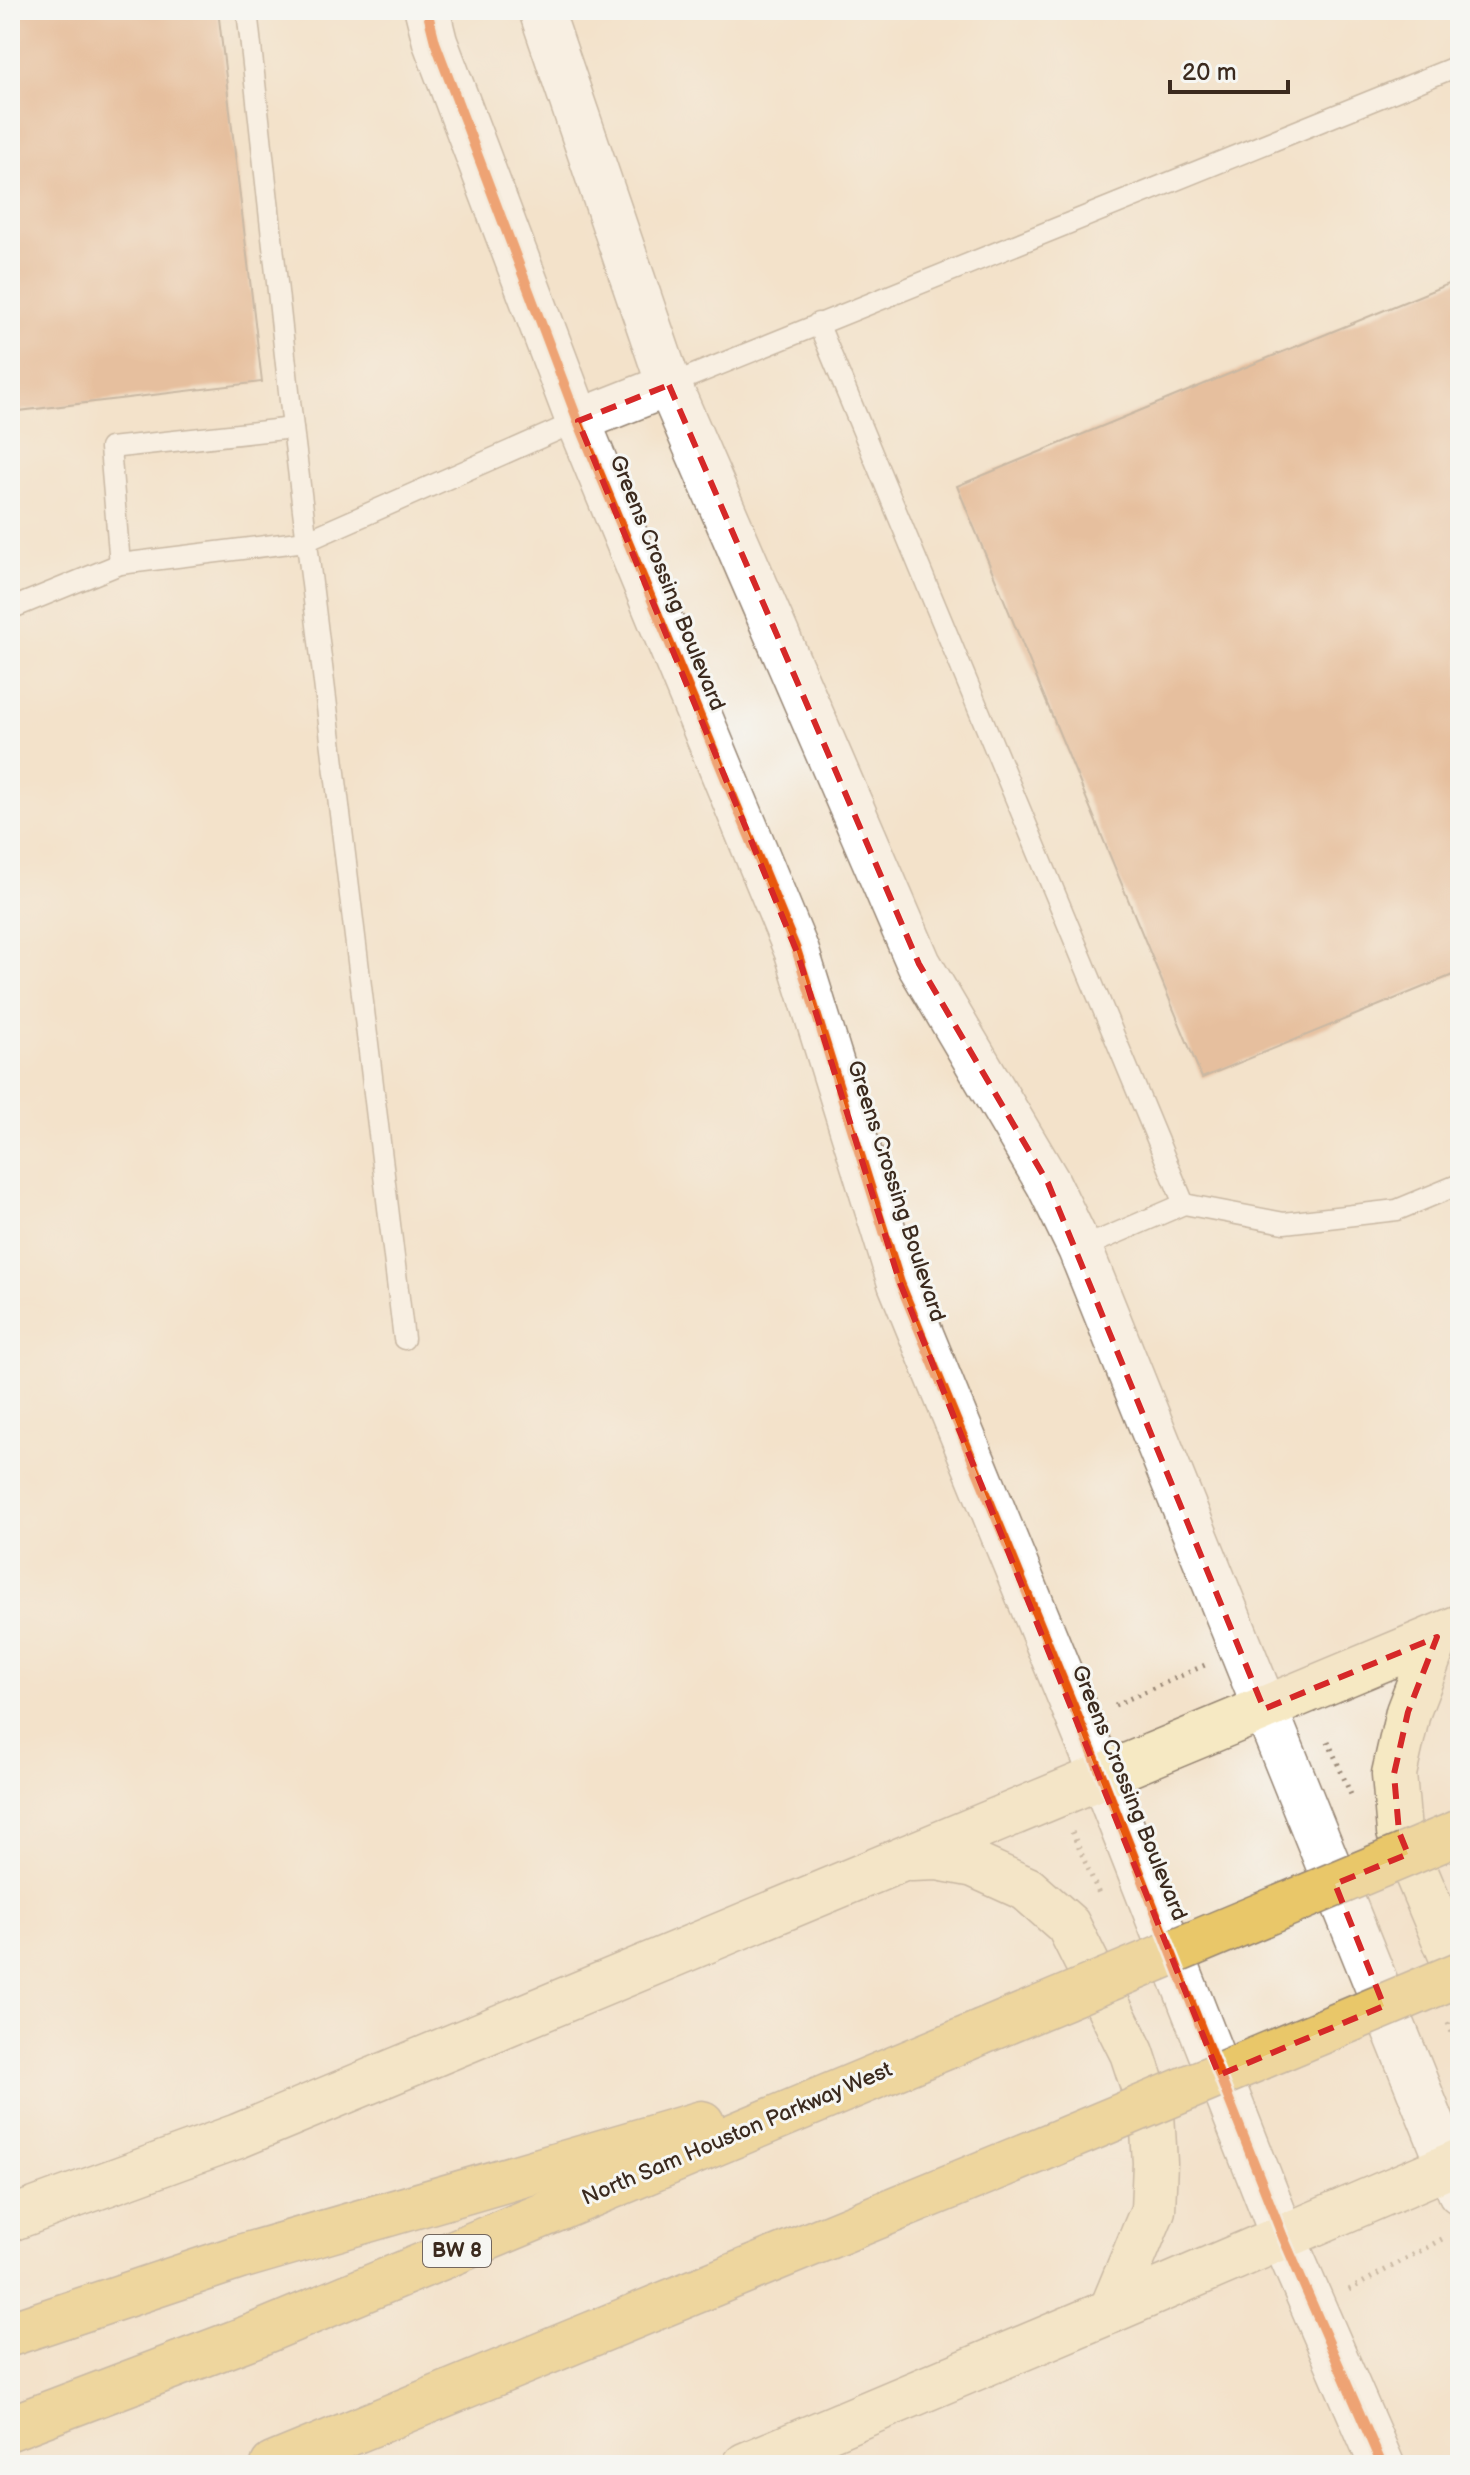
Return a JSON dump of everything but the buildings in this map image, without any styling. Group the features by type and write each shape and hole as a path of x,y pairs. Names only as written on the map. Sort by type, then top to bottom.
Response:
{"highway":[{"name":"North Sam Houston Parkway West","path":"10,2428 258,2334 1460,1832"},
{"path":"273,2465 1460,1975"},
{"path":"10,2334 271,2248 900,2066"},
{"path":"330,2465 485,2379"}],"main road":[{"path":"10,2219 238,2136 1448,1632"},
{"path":"1448,1632 1408,1712 1394,1774 1399,1832 1460,1975"},
{"path":"900,1860 937,1858 974,1865 1027,1889 1068,1925 1132,2053 1152,2114 1155,2163 1153,2210 1111,2311"},
{"path":"745,2465 1283,2237 1456,2173"}],"street":[{"name":"Greens Crossing Boulevard","path":"427,10 435,42 578,421 797,952 900,1283 1102,1776 1283,2237 1382,2465"},
{"path":"541,10 669,385 919,964 1041,1171 1080,1249 1264,1709 1456,2173"},
{"path":"578,421 669,385"}],"lane":[{"path":"247,10 306,541 404,1339"},
{"path":"669,385 1460,65"},
{"path":"818,323 1184,1204"},
{"path":"10,609 120,564 306,541 578,421"},
{"path":"120,564 110,448 293,428"},
{"path":"1080,1249 1184,1204 1284,1223 1397,1210 1460,1184"}],"path":[{"path":"1112,1706 1210,1663"},
{"path":"1348,2290 1442,2239"}],"highlighted area":[{"path":"669,385 919,964 1048,1183 1264,1709 1437,1637 1408,1712 1394,1774 1399,1832 1408,1854 1335,1884 1384,2006 1219,2075 900,1283 797,952 578,421"}],"cycle path":[{"path":"427,10 435,42 578,421 797,952 900,1283 1102,1776 1283,2237 1382,2465"}]}
